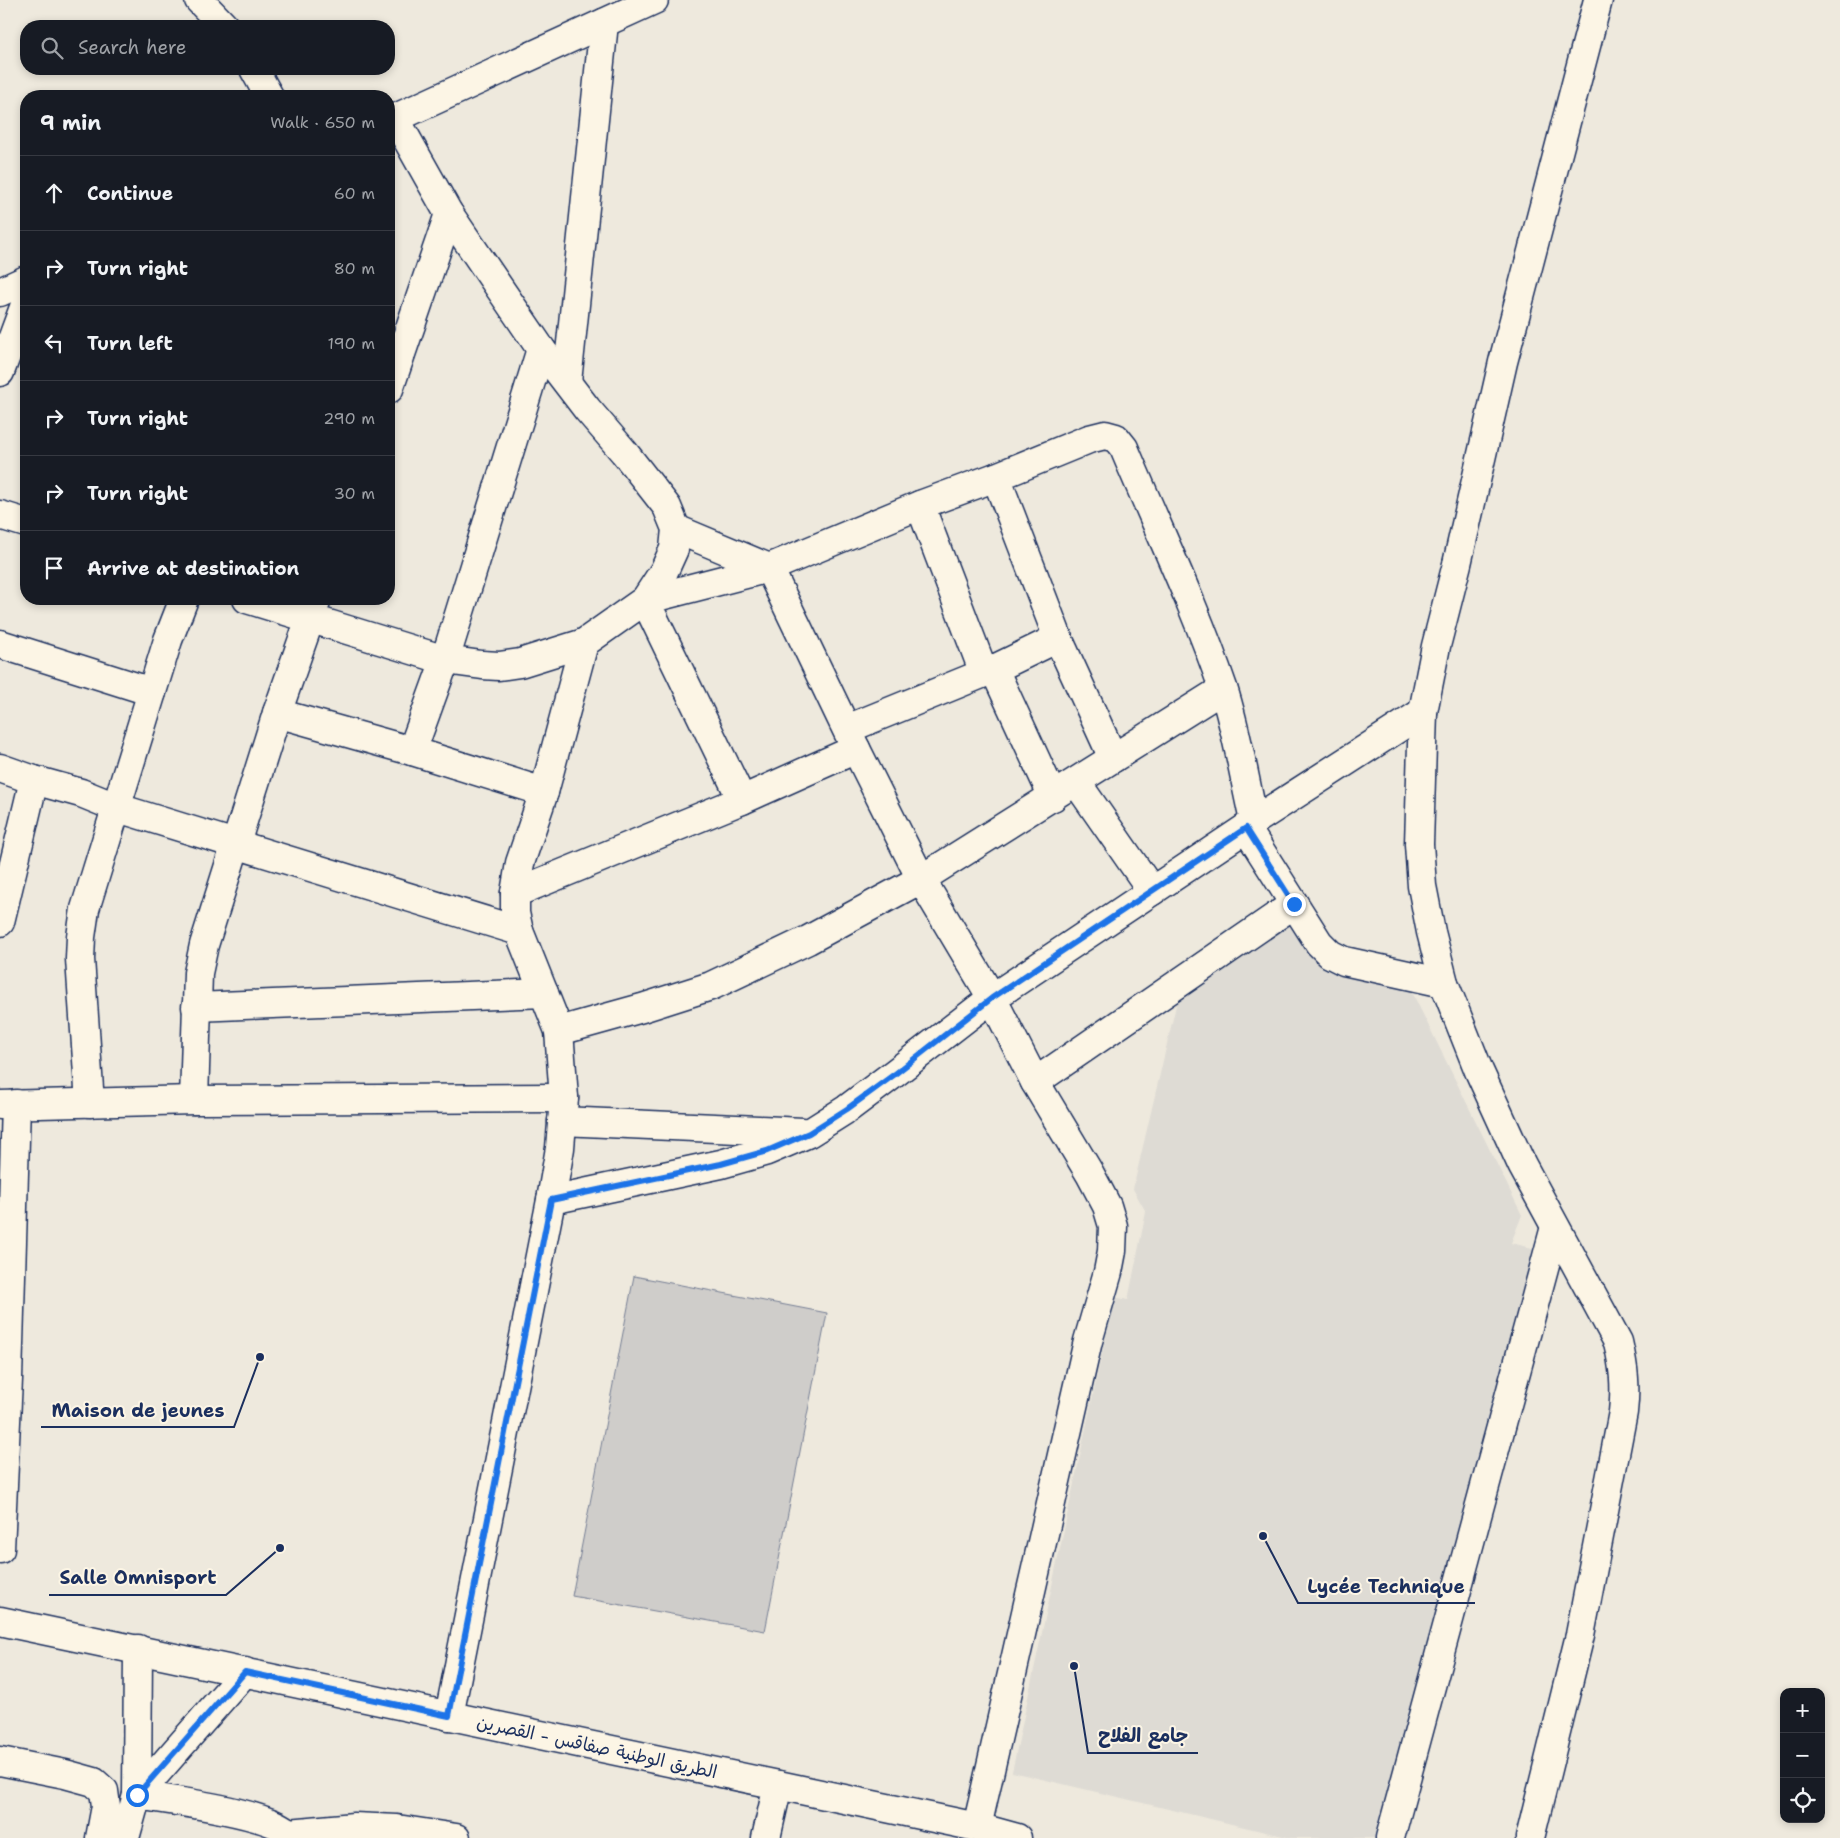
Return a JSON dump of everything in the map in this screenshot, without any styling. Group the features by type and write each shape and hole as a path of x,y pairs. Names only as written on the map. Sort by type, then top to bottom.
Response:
{"street":[{"path":"199,0 218,20"},
{"path":"395,119 654,0"},
{"path":"1530,1838 1580,1635 1623,1412 1626,1386 1624,1365 1618,1342 1522,1164 1480,1071 1444,983 1422,886 1419,844 1423,712 1436,646 1457,564 1503,362 1598,0"},
{"path":"566,382 604,23"},
{"path":"257,75 266,90"},
{"path":"395,125 449,214 541,349 667,507 676,529 674,549 664,571 645,600"},
{"path":"395,372 449,214"},
{"path":"0,292 20,283"},
{"path":"0,372 20,318"},
{"path":"412,751 445,660 541,349"},
{"path":"287,605 313,609 445,660 499,666 520,663 584,643 645,600 769,568 920,505 1089,438 1105,436 1116,438 1124,448 1204,635 1223,689 1235,734 1250,825 1294,904 1319,943 1330,954 1344,961 1444,983"},
{"path":"996,476 1058,638 1113,758"},
{"path":"920,505 989,671 1053,797"},
{"path":"0,515 20,521"},
{"path":"676,529 769,568 921,879 992,998 1035,1082 1090,1174 1107,1206 1113,1226 1112,1251 1108,1272 1088,1341 977,1827"},
{"path":"645,600 742,800"},
{"path":"90,1103 82,990 81,936 85,909 118,808 168,640 182,605"},
{"path":"194,1100 198,973 204,945 277,714 313,609"},
{"path":"515,893 742,800 852,739 1058,638"},
{"path":"449,1716 560,1148 563,1109 559,1031 519,931 515,913 515,893 520,863 544,792 584,643"},
{"path":"0,644 152,692"},
{"path":"559,1031 642,1008 711,986 808,940 921,879 1223,689"},
{"path":"551,1200 721,1164 767,1151 809,1133 847,1109 895,1074 992,998 1152,890 1423,712"},
{"path":"277,714 412,751 544,792"},
{"path":"0,768 235,845 519,931"},
{"path":"0,922 34,780"},
{"path":"1077,782 1152,890"},
{"path":"1035,1082 1294,904"},
{"path":"196,1008 544,993"},
{"path":"0,1549 8,1379 8,1104 194,1100 563,1109 809,1133"},
{"path":"1390,1838 1555,1227"},
{"name":"الطريق الوطنية صفاقس - القصرين","path":"0,1621 977,1827 1017,1838"},
{"path":"125,1838 137,1795 138,1649"},
{"path":"137,1795 245,1672"},
{"path":"0,1761 94,1782 104,1791 106,1806 100,1838"},
{"path":"766,1838 778,1785"},
{"path":"137,1795 260,1818 291,1835 354,1827 397,1829 456,1838"}],"shaded area":[{"path":"1281,924 1298,929 1407,982 1522,1215 1511,1243 1541,1250 1379,1838 1291,1838 1012,1772 1114,1297 1128,1300 1146,1212 1133,1189 1178,997"},
{"path":"634,1276 827,1313 765,1631 572,1596"}],"place":[{"name":"Maison de jeunes","path":"260,1357"},
{"name":"Lycée Technique","path":"1263,1536"},
{"name":"Salle Omnisport","path":"280,1548"},
{"name":"جامع الفلاح","path":"1074,1666"}],"route":[{"path":"137,1795 245,1672 449,1716 551,1200 721,1164 767,1151 809,1133 847,1109 895,1074 992,998 1246,828 1294,904"}]}
